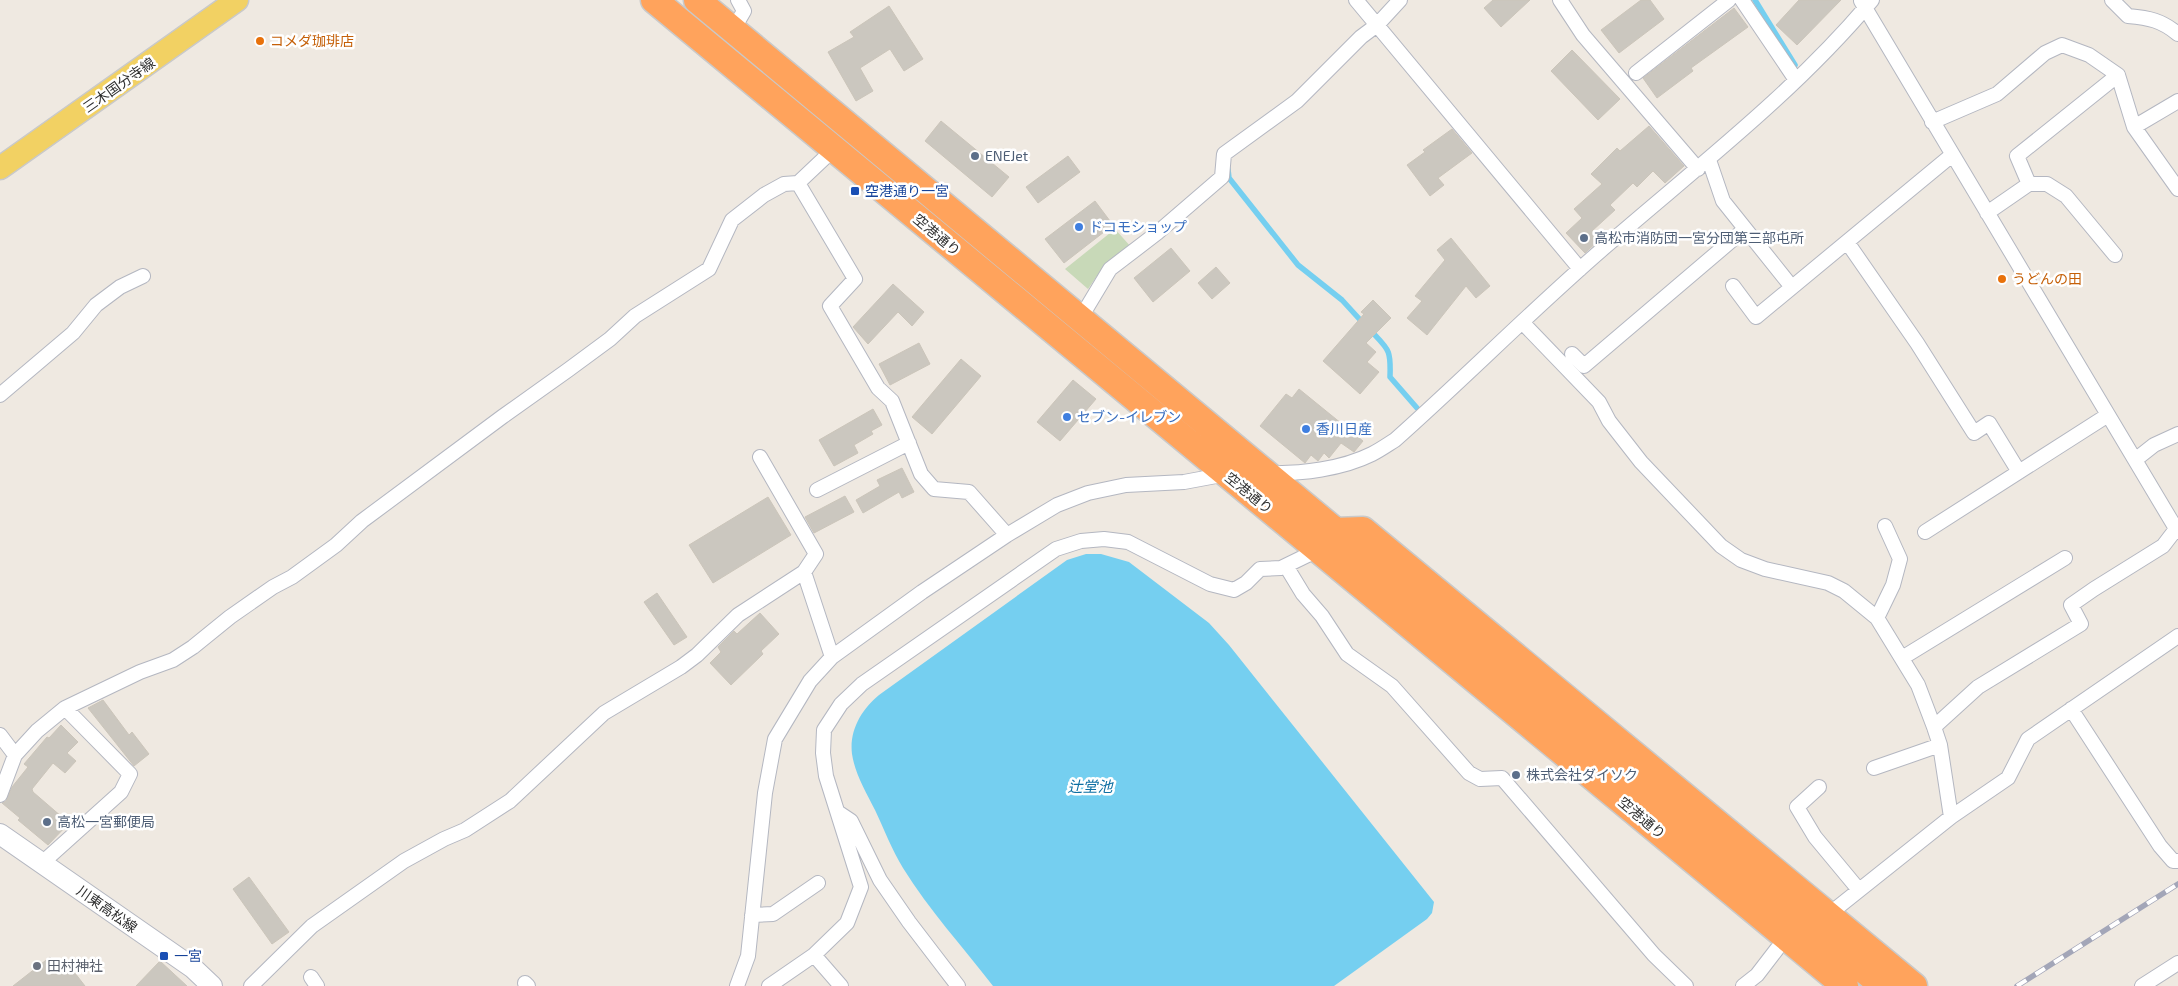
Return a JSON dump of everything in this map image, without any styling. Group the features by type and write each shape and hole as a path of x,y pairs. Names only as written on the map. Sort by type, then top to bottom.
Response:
{"highway":[{"name":"空港通り","path":"654,0 1226,474 1326,540 1649,808 1883,986"},
{"name":"空港通り","path":"697,0 1265,473 1326,540"},
{"path":"1821,986 1331,574 1326,540 1363,530 1914,986"},
{"name":"空港通り","path":"1649,808 1845,986"}],"main road":[{"name":"三木国分寺線","path":"0,168 238,0"},
{"name":"川東高松線","path":"0,834 193,968 212,986"}],"street":[{"path":"733,30 744,11 738,0"},
{"path":"1356,0 1580,269"},
{"path":"1080,319 1110,269 1157,233 1222,176 1224,154 1297,102 1361,37 1377,25 1400,0"},
{"path":"1560,0 1584,35 1704,165 1723,201 1791,286"},
{"path":"1636,73 1729,0"},
{"path":"1742,0 1796,80"},
{"path":"2112,0 2128,16 2144,17 2164,23 2178,34"},
{"path":"737,986 748,956 765,792 775,739 810,681 832,657 922,592 1007,535 1057,505 1088,493 1126,485 1184,482 1226,474 1312,470 1352,462 1372,454 1395,440 1580,269 1704,165 1796,80 1866,3 1932,122 2177,531 2163,546 2071,605 2081,624 1978,687 1934,726"},
{"path":"1932,122 1997,94 2045,53 2062,45 2089,55 2118,75 2134,127 2178,189"},
{"path":"2029,184 2016,156 2118,75"},
{"path":"2134,127 2178,102"},
{"path":"0,795 15,755 37,730 65,708 140,672 173,660 258,597 292,577 336,545 362,521 568,370 635,316 709,269 732,220 764,195 784,184 798,183 834,149"},
{"path":"1733,286 1756,317 1791,286 1952,155"},
{"path":"798,183 855,279 830,306 878,388 892,401 921,474 934,489 969,492 1007,535"},
{"path":"1987,213 2029,184 2047,184 2066,196 2115,255"},
{"path":"1572,354 1584,366 1745,228"},
{"path":"1847,242 1918,343 1974,433 1989,424 2019,472"},
{"path":"0,395 73,333 96,305 120,287 143,276"},
{"path":"1522,322 1599,402 1609,420 1641,462 1721,546 1741,560 1765,569 1828,584 1844,591 1877,618 1918,685 1934,726 1940,746 1951,817"},
{"path":"1925,532 2108,415"},
{"path":"2134,460 2154,446 2178,434"},
{"path":"817,490 909,443"},
{"path":"251,986 312,926 404,861 465,830 510,800 604,713 681,667 697,655 738,615 804,572 816,554 760,457"},
{"path":"1877,618 1893,584 1900,559 1885,526"},
{"path":"768,986 814,955 847,923 861,887 826,776 823,753 824,730 841,704 862,684 1056,549 1080,541 1104,539 1128,542 1210,584 1234,590 1246,583 1260,569 1286,566 1326,540"},
{"path":"1902,658 2065,558"},
{"path":"1286,566 1302,594 1322,616 1347,654 1392,686 1469,773 1480,779 1502,778 1654,955 1686,986"},
{"path":"804,572 832,657"},
{"path":"1828,915 1951,817 2008,778 2028,739 2178,636"},
{"path":"42,863 121,792 130,774 65,708"},
{"path":"2071,709 2160,846 2173,861 2178,861"},
{"path":"0,735 15,755"},
{"path":"1874,768 1940,746"},
{"path":"1819,787 1796,807 1815,837 1859,890"},
{"path":"839,813 851,821 880,880 909,922 958,986"},
{"path":"752,915 772,914 818,883"},
{"path":"1743,986 1756,975 1777,949"},
{"path":"814,955 841,986"},
{"path":"2142,986 2178,963"}],"green space":[{"path":"1115,229 1131,247 1103,267 1088,289 1065,269"}],"water":[{"name":"辻堂池","path":"1086,554 1101,554 1129,562 1209,623 1229,645 1434,902 1432,913 1427,919 1334,986 993,986 924,899 899,861 858,776 852,754 853,737 862,713 879,695 1067,560"}],"building":[{"path":"1493,0 1530,0 1501,27 1484,8"},
{"path":"1641,0 1650,0 1664,19 1619,53 1601,30"},
{"path":"1799,0 1841,0 1797,45 1776,25"},
{"path":"889,6 923,59 904,71 890,49 860,68 873,91 856,101 828,52 854,37 850,32"},
{"path":"1734,8 1748,27 1691,68 1693,71 1657,98 1643,78"},
{"path":"1572,50 1620,99 1598,120 1551,71"},
{"path":"941,121 1009,177 992,197 925,141"},
{"path":"1649,126 1684,166 1665,183 1653,171 1637,187 1633,183 1610,205 1615,210 1592,231 1600,239 1585,253 1566,233 1582,218 1574,209 1602,184 1591,174 1617,148 1620,151"},
{"path":"1452,129 1472,153 1438,178 1444,185 1430,196 1407,165 1425,152 1423,150"},
{"path":"1068,156 1080,172 1038,203 1026,187"},
{"path":"1095,201 1113,225 1064,263 1045,239"},
{"path":"1451,238 1490,286 1476,298 1466,286 1427,335 1407,318 1422,301 1415,296 1445,260 1437,250"},
{"path":"1171,248 1190,271 1153,302 1134,278"},
{"path":"1216,267 1230,283 1212,299 1198,283"},
{"path":"893,284 924,312 912,326 898,312 868,344 853,327"},
{"path":"1373,300 1391,318 1366,343 1376,352 1367,362 1379,372 1360,394 1323,361 1364,314 1361,312"},
{"path":"919,343 930,364 890,385 879,364"},
{"path":"961,359 981,376 932,434 912,417"},
{"path":"1073,380 1096,399 1060,441 1037,422"},
{"path":"1299,389 1363,441 1354,452 1341,443 1329,458 1324,453 1318,461 1311,455 1305,463 1260,426 1286,394 1292,398"},
{"path":"873,409 882,425 871,431 873,434 854,445 858,453 834,466 819,440"},
{"path":"902,468 914,492 902,498 899,492 863,513 856,500 880,486 877,480"},
{"path":"845,496 854,512 814,533 805,517"},
{"path":"768,497 791,535 713,583 689,545"},
{"path":"657,593 687,637 674,645 644,602"},
{"path":"760,613 779,634 761,651 763,654 731,685 710,663 721,652 718,647 734,631 737,634"},
{"path":"103,700 129,735 132,732 149,754 134,766 88,708"},
{"path":"61,725 78,742 67,753 76,761 65,773 53,763 32,789 33,792 69,823 48,845 18,820 20,818 2,803 6,801 12,787 28,767 24,764 47,737 49,738"},
{"path":"249,877 289,932 272,944 233,889"},
{"path":"50,957 63,974 71,968 85,986 13,986"},
{"path":"160,961 187,986 136,986"}],"waterway":[{"path":"1755,0 1795,65"},
{"path":"1228,169 1229,178 1298,265 1342,300 1363,323"},
{"path":"1370,330 1388,350 1390,377 1417,408"}],"railway":[{"path":"2017,986 2178,884"}],"place":[{"name":"コメダ珈琲店","path":"260,41"},
{"name":"ENEJet","path":"975,156"},
{"name":"空港通り一宮","path":"855,191"},
{"name":"ドコモショップ","path":"1079,227"},
{"name":"高松市消防団一宮分団第三部屯所","path":"1584,238"},
{"name":"うどんの田","path":"2002,279"},
{"name":"セブン-イレブン","path":"1067,417"},
{"name":"香川日産","path":"1306,429"},
{"name":"株式会社ダイソク","path":"1516,775"},
{"name":"高松一宮郵便局","path":"47,822"},
{"name":"一宮","path":"164,956"},
{"name":"田村神社","path":"37,966"}]}
